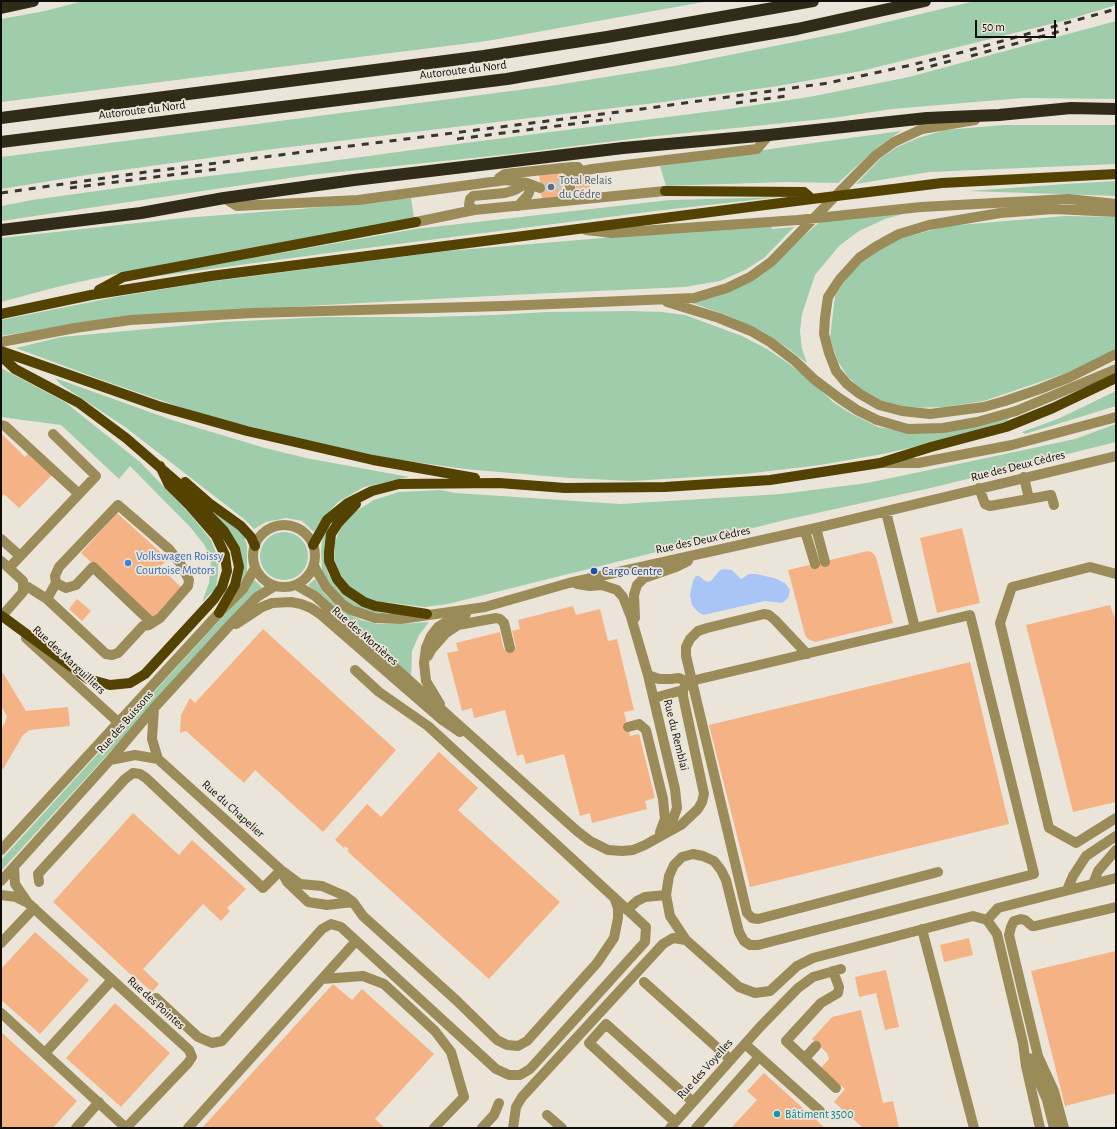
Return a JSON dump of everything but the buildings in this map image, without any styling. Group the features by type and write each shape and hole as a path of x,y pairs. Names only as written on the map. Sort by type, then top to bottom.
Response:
{"highway":[{"path":"1,8 33,1"},
{"name":"Autoroute du Nord","path":"1,118 492,55 607,37 813,1"},
{"name":"Autoroute du Nord","path":"1,142 508,79 797,30 925,1"},
{"path":"1,230 140,213 224,198 362,179 623,148 769,135 927,118 999,115 1071,108 1116,109"}],"main road":[{"path":"1,314 91,295 211,276 572,229 942,183 1116,174"},
{"path":"665,191 804,192 812,199"},
{"path":"91,295 123,277 416,222"},
{"path":"1,351 158,406 246,431 373,460 499,483"},
{"path":"1,356 15,369 79,403 126,438 178,483 224,531 235,549 239,567 235,585 219,613"},
{"path":"313,545 327,520 348,503 372,491 399,484 499,483 565,488 665,487 770,480 880,463 931,447 1006,427 1053,408 1116,378"},
{"path":"160,466 182,479 209,503 241,526 251,537 255,546"},
{"path":"2,616 88,679 110,685 130,683 145,674 214,599 222,587 227,571 225,555 216,536 190,506 169,486 160,466"},
{"path":"372,491 351,508 331,534 329,561 332,569 337,579 346,590 364,602 375,606 427,614"}],"street":[{"path":"1,342 75,328 138,320 252,313 504,306 694,298 726,288 750,277 771,262 876,155 894,142 922,129 999,115"},
{"path":"572,200 566,185 568,174 592,169 757,149 769,135"},
{"path":"494,182 505,174 572,167 592,169"},
{"path":"224,198 237,206 358,200 506,180 527,183 540,188"},
{"path":"518,206 528,195 530,190 527,183"},
{"path":"474,210 469,205 470,199 473,196 505,193 515,190 527,183"},
{"path":"416,222 474,210 665,191"},
{"path":"572,229 612,233 798,220 922,207 1068,199 1116,204"},
{"path":"1116,212 1054,209 1000,213 929,225 899,234 859,258 840,279 828,297 824,334 836,371 847,384 860,394 880,405 902,411 930,414 984,407 1005,401 1070,377 1116,354"},
{"path":"661,300 719,318 751,331 770,342 795,361 815,380 857,410 877,420 908,429 943,428 977,422 1010,413 1116,369"},
{"path":"880,463 918,463 1012,445 1116,417"},
{"path":"1,425 5,426 79,494"},
{"path":"9,568 96,476 53,434"},
{"name":"Rue des Deux Cèdres","path":"314,566 326,587 335,597 351,610 375,618 401,619 427,614 485,607 569,583 805,531 1116,456"},
{"path":"1024,477 1029,499"},
{"path":"979,488 985,504 990,506 1051,494 1054,505"},
{"path":"23,587 28,587 47,598 106,654 112,655 118,653 143,626 160,618 188,586 189,580 180,563 169,548 118,505 59,567 55,576 56,583 47,598"},
{"path":"886,512 915,628"},
{"path":"284,525 293,526 301,530 313,545 315,556 314,566 304,581 296,585 289,587 275,586 260,576 255,568 253,561 255,546 259,537 274,527 284,525"},
{"path":"805,531 820,563 816,528"},
{"path":"1,539 20,556"},
{"name":"Rue du Remblai","path":"637,636 634,595 637,585 644,578 676,566 700,554"},
{"path":"1,560 23,581 23,592 2,616"},
{"path":"1116,574 1090,567 1012,587 1000,623 1049,828 1076,843 1116,818"},
{"path":"56,583 66,588 76,585 93,568 152,623"},
{"name":"Rue des Buissons","path":"1,850 219,613 243,589 255,568"},
{"name":"Rue du Remblai","path":"569,583 590,586 602,585 617,590 626,603 648,675 676,789 677,808 672,822 658,837"},
{"name":"Rue des Mortières","path":"296,585 315,596 577,830 590,841 608,850 633,850 645,845 681,825 698,809 702,802 704,794 684,702 688,684"},
{"name":"Rue des Buissons","path":"1,881 110,760 154,708 256,597 275,586"},
{"name":"Rue des Mortières","path":"226,630 262,607 272,603 286,602 301,604 320,614 441,719 461,733 476,740"},
{"path":"445,712 426,681 424,663 426,648 431,636 438,628 451,619 485,607"},
{"path":"807,654 769,615 764,614 698,631 690,639 686,647 688,684 747,913 752,918 758,919 938,872"},
{"path":"654,698 688,684 970,615 1034,874 758,945 750,945 744,941 738,932 726,880 714,861 703,856 693,854 682,857 674,865 669,876 666,895 670,916 686,940 739,987 755,993 770,991 797,966 813,958 973,916 987,920 997,934 1023,1043 1026,1066 1040,1128"},
{"name":"Rue des Marguilliers","path":"2,616 119,723"},
{"path":"424,663 431,650 446,633 458,625 496,618 500,619 504,623 510,648"},
{"path":"156,998 198,1037 212,1044 222,1041 322,929 331,924 341,927 496,1069 508,1075 520,1075 530,1069 645,942 646,928 614,897 428,726 380,692 355,670"},
{"path":"648,675 659,679 679,678 688,684"},
{"path":"110,760 135,755 158,759 152,739 154,708"},
{"path":"628,727 639,724 646,730 663,799 665,819 658,837"},
{"name":"Rue du Chapelier","path":"158,759 281,870 300,884 322,886 345,896 353,902"},
{"path":"39,882 38,874 125,779 133,773 140,774 263,888 281,870 287,882 308,902 327,905 353,902 363,916 456,1000 497,1040 507,1045 518,1046 527,1041 597,963 614,938 618,918 618,908 614,897"},
{"path":"1067,890 1073,876 1086,856 1116,836"},
{"path":"1093,884 1098,871 1116,850"},
{"path":"14,867 14,884 31,906"},
{"path":"987,920 998,908 1116,878"},
{"path":"1,895 16,897 31,906"},
{"path":"627,910 638,901 645,898 666,895"},
{"path":"1,943 31,906"},
{"name":"Rue des Pointes","path":"31,906 189,1050 192,1057 126,1128"},
{"path":"1064,1128 1054,1091 1038,1056 1009,935 1014,921 1025,920 1032,926 1036,926 1116,907"},
{"path":"922,929 974,1128"},
{"path":"516,1125 516,1107 522,1098 663,944 673,938 686,940"},
{"path":"188,1128 356,941"},
{"name":"Rue des Voyelles","path":"672,1125 760,1027 798,988 813,977 837,970 839,987 838,993 821,1003 786,1041 804,1058"},
{"path":"322,979 363,976 384,984 435,1031 451,1052 464,1096 434,1128"},
{"path":"45,1053 112,980"},
{"path":"644,982 731,1060"},
{"path":"1,1013 126,1128"},
{"path":"672,1125 589,1043 606,1024 693,1102"},
{"path":"1023,1043 1046,1100 1054,1128"},
{"path":"745,1044 820,1111"},
{"path":"816,1046 804,1058 836,1088"},
{"path":"696,1128 759,1057"},
{"path":"76,1128 98,1102"},
{"path":"482,1128 494,1116 499,1103"},
{"path":"548,1115 562,1128"}],"green space":[{"path":"83,1 709,1 487,41 1,102 1,19 45,11"},
{"path":"975,1 1116,1 1116,5 1067,20 861,71 778,86 663,102 281,148 93,174 1,189 1,157 550,86 674,66 845,32"},
{"path":"1116,21 1116,99 1023,98 892,109 833,118 647,137 511,154 310,175 1,221 1,206 32,200 729,109 809,97 909,77"},
{"path":"1003,125 1116,125 1116,164 929,172 856,184 881,158 897,147 918,138 945,130"},
{"path":"901,131 878,147 838,183 786,182 666,186 660,166 777,148"},
{"path":"1116,181 1116,196 968,191 1066,184"},
{"path":"780,197 655,211 129,280 415,229 670,200"},
{"path":"411,198 414,217 357,230 110,275 1,302 1,238 183,218 300,209"},
{"path":"914,211 885,219 859,231 839,246 815,275 802,314 800,331 802,349 807,363 763,332 726,315 689,302 767,269 816,225 825,219"},
{"path":"1065,216 1116,217 1116,350 1069,372 984,401 945,407 906,408 881,401 863,391 848,377 837,360 830,338 835,296 849,275 866,257 898,239 947,226"},
{"path":"770,224 772,229 794,227 764,258 745,270 720,281 685,287 122,316 1,336 1,320 116,297 200,283 447,251"},
{"path":"547,312 662,312 685,315 742,336 767,349 785,361 810,380 833,402 850,413 878,427 903,431 1010,417 1007,421 953,438 883,454 820,465 745,474 632,481 569,478 465,469 400,460 347,450 203,415 16,348 61,337 222,322 325,317 429,317"},
{"path":"1,368 65,402 140,462 189,513 211,540 218,558 216,588 202,602 209,583 211,560 205,546 191,528 130,466 119,479 61,425 1,417"},
{"path":"55,378 172,420 265,448 306,458 409,477 364,487 338,502 322,520 314,532 302,521 286,518 266,522 254,529 244,519 125,427 60,384"},
{"path":"1116,391 1116,406 1025,434 1022,432 1060,418"},
{"path":"1116,424 1116,442 935,487 785,520 448,604 425,607 366,600 348,585 339,572 334,559 335,543 340,528 353,513 374,500 399,492 440,490 456,493 620,504 781,494 867,483 958,464 1075,439"},
{"path":"214,512 239,529 244,535 247,546 247,573 244,580 241,581 243,565"},
{"path":"330,525 325,541 324,557 328,573 338,589 356,603 371,610 393,615 370,613 356,608 342,598 327,582 322,571 321,552 325,531"},
{"path":"284,532 293,534 301,539 306,547 308,556 306,565 301,573 293,578 284,580 275,578 267,573 262,565 260,556 262,547 267,539 275,534"},
{"path":"253,579 263,588 256,592 1,871 1,860 249,588"},
{"path":"315,579 323,592 336,605 350,615 361,620 378,624 429,622 419,635 412,651 411,678 308,585"}],"water":[{"path":"723,569 732,570 741,579 749,574 774,578 785,583 790,590 788,598 782,603 765,601 703,615 692,605 690,595 693,581 696,576 699,576 708,582"}],"tunnel":[{"path":"540,188 562,185"}],"railway":[{"path":"1,193 146,172 642,109 828,83 963,52 1116,9"},
{"path":"971,56 1068,29"},
{"path":"917,70 954,60"},
{"path":"736,103 786,96"},
{"path":"457,139 611,119"},
{"path":"70,188 217,169"}],"place":[{"name":"Total Relais du Cédre","path":"551,187"},
{"name":"Volkswagen Roissy Courtoise Motors","path":"128,563"},
{"name":"Cargo Centre","path":"594,571"},
{"name":"Bâtiment 3500","path":"777,1114"}]}
